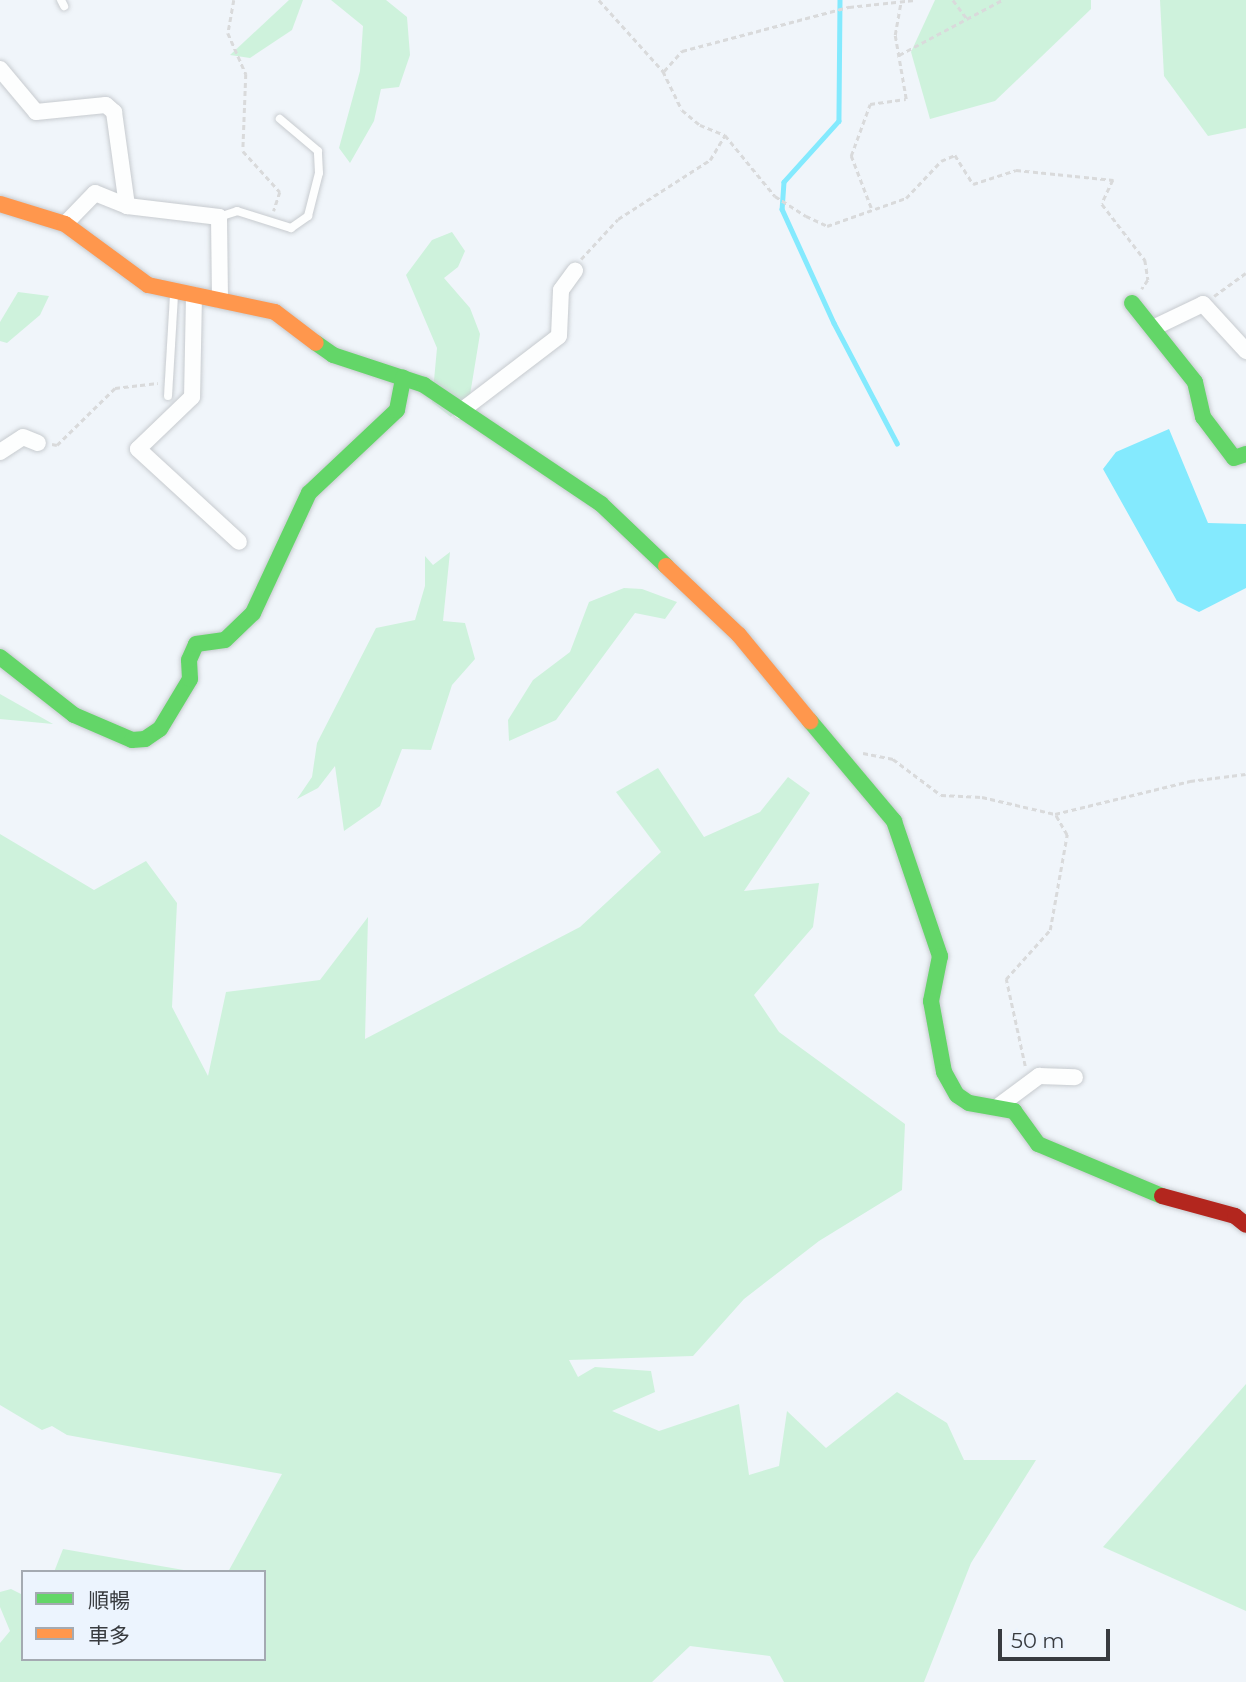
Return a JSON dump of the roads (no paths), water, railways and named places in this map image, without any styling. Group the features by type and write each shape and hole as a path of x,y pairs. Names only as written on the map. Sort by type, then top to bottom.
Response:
{"street":[{"path":"0,69 36,112 106,104 114,111 127,206"},
{"path":"65,224 94,193 127,206 219,217 220,300"},
{"path":"0,204 65,224 103,249 139,280 175,291 275,312 333,355 424,385 601,504 739,635 894,821 940,956 931,1001 946,1083 969,1103 1000,1105 1014,1111 1038,1144 1049,1150 1146,1192 1235,1216 1246,1225"},
{"path":"461,411 559,335 561,290 575,271"},
{"path":"194,295 192,397 138,449 239,542"},
{"path":"1132,303 1155,327 1195,382 1203,417 1234,458 1246,454"},
{"path":"1155,327 1203,304 1246,351"},
{"path":"0,657 74,715 132,740 145,739 160,729 190,679 189,660 196,644 208,639 225,640 253,613 309,493 397,410 404,378"},
{"path":"0,452 23,438 38,443"},
{"path":"1000,1105 1039,1076 1075,1077"}],"lane":[{"path":"219,217 237,212 291,228 302,224 319,173 318,151 280,119"},
{"path":"168,396 166,382 175,291"}],"water":[{"path":"1169,429 1208,523 1246,524 1246,588 1199,612 1177,601 1103,469 1116,452"}],"waterway":[{"path":"840,0 839,121 784,182 782,209 834,323 897,443"}]}
